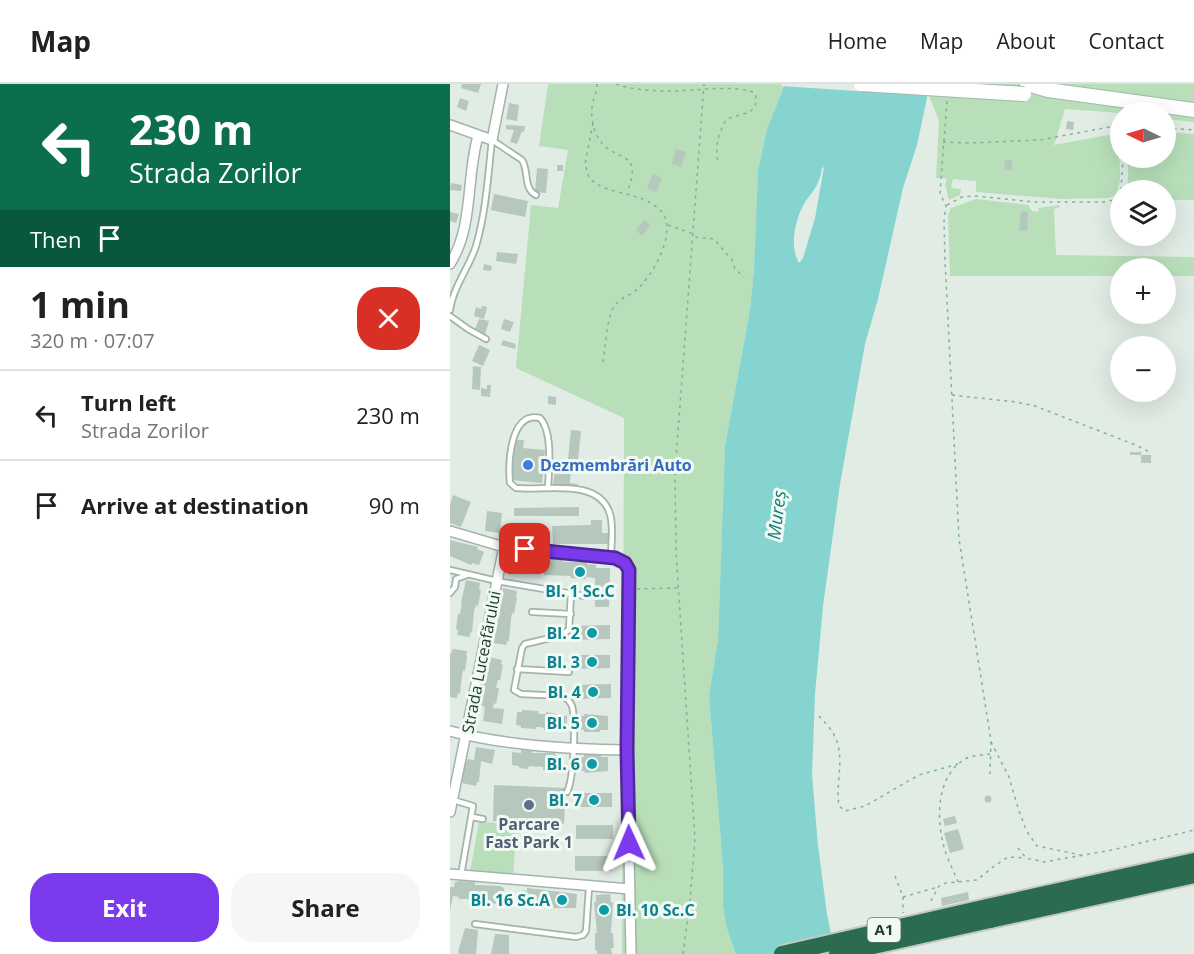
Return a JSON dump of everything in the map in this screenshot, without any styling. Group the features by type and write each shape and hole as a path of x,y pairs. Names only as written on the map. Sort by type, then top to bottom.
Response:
{"highway":[{"name":"A1","path":"837,954 988,914 1193,866"},
{"name":"A1","path":"782,954 988,914"}],"street":[{"path":"450,125 492,140 503,84"},
{"path":"861,84 1048,90 1194,110"},
{"path":"450,264 463,235 470,171 478,136"},
{"path":"450,531 504,547 619,558 629,570 627,750 631,954"},
{"name":"Strada Luceafărului","path":"450,812 504,547"},
{"path":"450,731 503,742 573,749 627,750"},
{"path":"450,874 630,889"}],"lane":[{"path":"450,310 454,292 476,246 492,140 522,160 525,164 528,187 531,193 536,195"},
{"path":"450,316 486,339"},
{"path":"548,487 550,462 545,424 540,418 531,417 521,423 513,440 510,483 516,488 548,487 588,491 604,504 609,512 611,557"},
{"path":"450,570 497,581 585,596"},
{"path":"450,593 455,587 456,579 467,574"},
{"path":"567,792 572,779 573,749 573,711 568,699 563,696 515,692 519,654 525,644 565,633 570,627 571,593"},
{"path":"532,612 571,614"},
{"path":"517,669 569,672"},
{"path":"453,800 473,806 461,875"},
{"path":"472,817 483,819"},
{"path":"475,924 576,937 583,935 586,931 590,887"}],"path":[{"path":"597,84 592,106 593,123 585,164 589,178 604,188 649,202 662,211 667,224 663,251 650,274 636,291 616,304 612,310 603,362"},
{"path":"616,84 628,88 671,91 748,90 755,93 757,99 749,113 726,120 719,131 716,151 718,163"},
{"path":"683,954 695,839 674,509 691,233 704,84"},
{"path":"947,96 940,193 946,206 944,221 950,394 959,539 991,741 990,774"},
{"path":"593,123 599,139 608,149 625,156 633,168 631,182 626,193"},
{"path":"942,142 1041,140 1110,127"},
{"path":"1176,129 1194,130"},
{"path":"946,206 962,197 1035,202 1110,200"},
{"path":"667,224 696,237 714,239 732,260 735,270 744,277"},
{"path":"950,394 1035,406 1151,453"},
{"path":"629,590 678,588"},
{"path":"819,716 835,735 840,764 836,792 839,806 845,811 865,807 919,775 958,764 974,756 991,754"},
{"path":"991,741 1009,777 1026,830 1037,846 1083,855"},
{"path":"958,764 948,777 940,799 939,815 944,848 958,882"},
{"path":"903,897 946,883 977,880 1008,857 1044,862 1194,830"},
{"path":"1018,848 1026,858"},
{"path":"931,901 939,886"}],"green space":[{"path":"548,84 785,84 767,129 758,170 750,310 725,446 718,639 709,696 723,868 723,906 736,954 622,954 624,418 516,368 531,205 558,208 568,150 539,146"},
{"path":"930,84 1194,84 1194,122 1176,120 1176,102 1110,102 1110,112 1065,109 1054,145 1110,135 1110,168 1120,168 1120,177 1120,180 1110,180 1110,197 1062,199 976,192 976,181 953,179 951,188 961,189 960,195 949,200 945,184 947,179 936,178 939,121 928,93"},
{"path":"1176,133 1194,134 1194,200 1176,200 1176,180 1128,180 1128,168 1176,168"},
{"path":"976,199 1028,205 1032,211 1038,212 1039,208 1060,205 1059,208 1054,209 1056,255 1194,257 1194,276 1176,276 1176,258 1110,258 1110,276 950,276 948,215 951,208"},
{"path":"479,822 517,824 513,877 470,872"}],"water":[{"name":"Mureș","path":"785,84 928,93 917,145 903,188 878,299 865,344 840,484 823,606 815,694 812,774 818,846 835,954 736,954 727,928 723,906 723,868 709,696 718,639 725,446 750,310 758,170 767,129","holes":["824,167 815,218 803,258 799,263 794,249 796,224 801,209 816,186"]}],"pier":[{"path":"782,84 933,84 931,96 781,86"}],"building":[{"path":"462,84 481,84 478,93 461,88"},
{"path":"460,98 469,101 466,111 457,107"},
{"path":"509,103 519,105 517,121 506,119"},
{"path":"1067,121 1074,122 1073,130 1066,129"},
{"path":"506,125 525,126 517,144 510,142 514,130 506,129"},
{"path":"676,149 686,152 681,167 672,164"},
{"path":"1005,160 1012,160 1012,170 1004,170"},
{"path":"557,165 563,165 563,171 557,171"},
{"path":"537,168 548,169 546,193 535,192"},
{"path":"653,174 662,178 656,192 647,188"},
{"path":"451,183 462,185 461,191 450,190"},
{"path":"494,194 528,201 525,217 491,210"},
{"path":"1021,211 1028,212 1027,231 1019,230"},
{"path":"450,212 459,214 456,223 450,221"},
{"path":"644,220 650,225 642,236 636,230"},
{"path":"497,252 518,254 516,264 496,261"},
{"path":"484,264 492,266 491,271 483,270"},
{"path":"482,306 487,307 484,319 474,316 476,307 481,309"},
{"path":"479,319 489,321 485,335 474,331"},
{"path":"504,319 514,322 510,332 501,329"},
{"path":"503,340 516,344 515,349 501,345"},
{"path":"479,345 490,350 483,366 472,361"},
{"path":"473,366 481,367 480,390 472,389"},
{"path":"487,385 491,385 490,397 481,396 481,388 487,389"},
{"path":"548,396 556,397 556,405 548,404"},
{"path":"571,430 581,431 578,460 568,459"},
{"name":"Dezmembrări Auto","path":"514,440 524,440 523,448 545,450 542,483 511,480"},
{"path":"1130,452 1141,452 1141,455 1130,455"},
{"path":"1141,455 1151,455 1151,463 1141,463"},
{"path":"556,461 575,463 575,468 571,467 570,483 578,484 578,487 553,485"},
{"path":"581,461 590,461 589,470 580,469"},
{"path":"453,495 471,502 461,527 450,523 450,505"},
{"path":"579,507 579,516 514,516 514,508"},
{"path":"487,511 502,513 500,533 485,531"},
{"path":"591,520 602,520 602,533 609,533 609,544 553,544 552,526 591,525"},
{"path":"450,540 478,547 477,549 484,552 479,565 472,563 471,565 450,556"},
{"path":"509,555 533,556 533,558 540,559 544,557 561,558 565,562 587,562 587,564 596,565 596,568 610,568 609,607 595,607 595,578 570,578 571,576 544,575 544,573 531,571 531,573 516,572 516,570 508,569"},
{"path":"466,580 480,583 479,589 481,590 478,606 476,605 474,611 470,637 457,635 458,630 456,629"},
{"path":"503,588 517,591 509,641 506,645 493,643 491,637 494,622 497,622 499,611 496,611"},
{"name":"Bl. 2","path":"610,625 610,639 574,640 574,626"},
{"path":"453,649 467,651 465,671 463,670 460,694 458,693 457,698 450,697 450,655"},
{"name":"Bl. 3","path":"574,655 610,655 610,668 574,669"},
{"path":"488,657 502,660 500,680 496,688 499,688 496,704 494,703 493,708 504,709 502,724 483,721 485,707 479,705 484,677 482,677"},
{"name":"Bl. 4","path":"611,684 611,698 575,699 574,685"},
{"path":"522,710 567,716 566,729 560,729 560,731 544,730 540,727 521,728 516,725 517,712 522,712"},
{"name":"Bl. 5","path":"584,714 608,716 608,730 584,732 584,730 576,729 576,715 584,716"},
{"path":"476,747 495,750 492,764 481,761 479,782 476,786 462,783 464,763 467,759 474,760"},
{"path":"521,750 560,755 560,768 543,770 543,767 529,766 528,769 512,765 512,752 521,753"},
{"name":"Bl. 6","path":"584,754 608,757 608,771 584,773 585,771 576,770 576,757 584,757"},
{"name":"Parcare Fast Park 1","path":"494,785 566,788 564,824 493,821"},
{"name":"Bl. 7","path":"576,793 612,793 612,807 576,807"},
{"path":"988,795 992,799 988,803 984,799"},
{"path":"955,816 957,823 945,826 943,819"},
{"path":"576,825 613,825 613,839 576,839"},
{"path":"958,829 964,849 950,853 944,833"},
{"path":"575,856 612,856 612,871 575,871"},
{"path":"455,882 475,882 475,885 500,886 504,888 503,902 497,901 497,904 482,902 482,899 458,899 459,897 453,896 450,910 450,887 454,887"},
{"path":"527,888 577,894 576,908 525,907 521,904 522,890 527,891"},
{"path":"968,892 969,900 942,906 941,898"},
{"path":"610,894 611,902 613,902 611,933 613,933 614,948 611,948 612,954 597,954 594,902 596,902 596,895"},
{"path":"465,928 478,930 476,954 458,952"},
{"path":"495,934 509,935 509,954 491,954"}],"place":[{"name":"Dezmembrări Auto","path":"528,465"},
{"name":"Bl. 1 Sc.C","path":"580,572"},
{"name":"Bl. 2","path":"592,633"},
{"name":"Bl. 3","path":"592,662"},
{"name":"Bl. 4","path":"593,692"},
{"name":"Bl. 5","path":"592,723"},
{"name":"Bl. 6","path":"592,764"},
{"name":"Bl. 7","path":"594,800"},
{"name":"Parcare Fast Park 1","path":"529,805"},
{"name":"Bl. 16 Sc.A","path":"562,900"},
{"name":"Bl. 10 Sc.C","path":"604,910"}],"route":[{"path":"525,549 619,558 629,570 627,750 629,843"}]}
